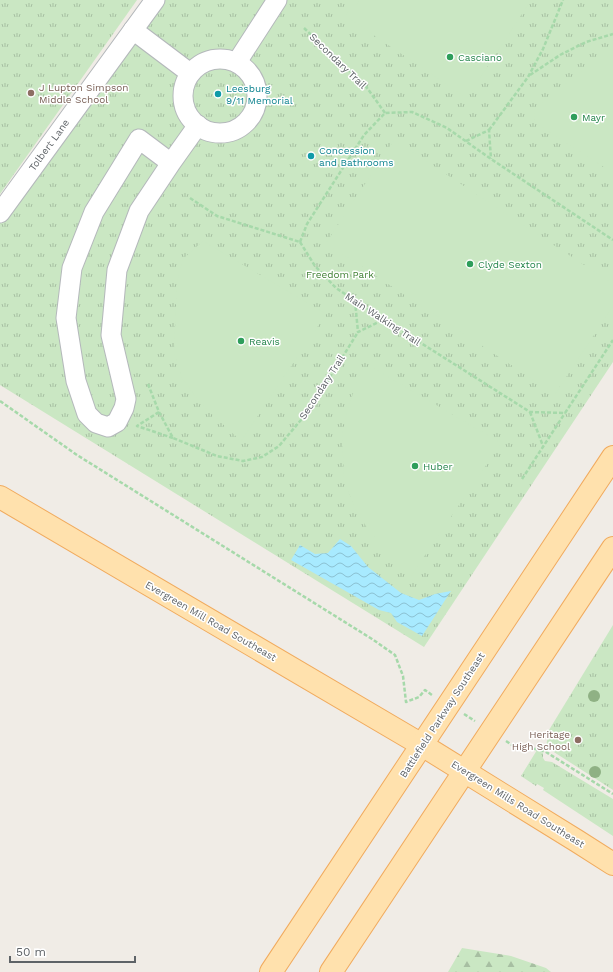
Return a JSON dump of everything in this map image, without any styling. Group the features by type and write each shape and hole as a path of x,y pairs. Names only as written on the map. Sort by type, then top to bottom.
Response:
{"main road":[{"name":"Battlefield Parkway Southeast","path":"271,972 613,457"},
{"name":"Evergreen Mill Road Southeast","path":"0,497 422,745"},
{"path":"331,972 613,548"},
{"name":"Evergreen Mills Road Southeast","path":"422,745 613,864"}],"street":[{"name":"Tolbert Lane","path":"0,213 155,0"},
{"path":"237,62 278,0"},
{"path":"133,30 190,73"},
{"path":"219,58 237,62 250,73 257,90 257,102 255,109 248,120 235,130 223,133 206,131 193,122 184,108 182,92 186,80 190,73 199,64 206,60 219,58"},
{"path":"171,163 139,139 94,212 72,268 66,318 76,381 87,414 96,423 108,427 117,422 124,408 126,399 111,335 117,270 140,211 198,125"}],"path":[{"path":"465,141 489,130 528,76 543,49 563,0"},
{"name":"Secondary Trail","path":"304,28 365,86 385,113"},
{"path":"528,76 560,55 586,42 613,34"},
{"path":"190,198 217,216 300,242 307,224 364,135 385,113 412,112 447,128 613,240"},
{"path":"489,130 491,159"},
{"name":"Main Walking Trail","path":"300,242 314,266 336,288 530,412"},
{"path":"355,301 358,332 383,319"},
{"name":"Secondary Trail","path":"159,412 137,426 173,438 217,456 243,461 262,457 279,446 311,408 358,332"},
{"path":"522,479 613,340"},
{"path":"148,384 159,412 173,438"},
{"path":"0,401 77,455 372,639 395,655 402,676 406,702 419,697 425,690 515,747 532,748 546,752 613,794"},
{"path":"543,446 530,412 565,413"}],"green space":[{"name":"J Lupton Simpson Middle School","path":"0,0 137,0 0,194"},
{"name":"Freedom Park","path":"155,0 613,0 613,362 424,647 0,385 0,213"},
{"name":"Casciano","path":"360,0 531,0 467,98 345,16"},
{"name":"Mayr","path":"613,55 613,173 534,122 535,113 543,102 558,89 590,66 605,57"},
{"name":"Clyde Sexton","path":"394,140 613,284 613,306 555,394 326,243"},
{"name":"Reavis","path":"203,241 326,314 241,441 201,404 182,378 174,352 177,282 183,259"},
{"name":"Huber","path":"364,367 375,369 501,443 411,576 396,562 369,531 356,510 344,477 342,435 348,408 359,376"},
{"path":"613,625 613,790 546,747 549,730"},
{"path":"537,750 543,753 543,758 545,761 552,762 613,799 613,836 543,790 544,788 537,784 536,786 521,776"},
{"path":"462,948 511,956 546,968 551,972 448,972"}],"water":[{"path":"340,539 351,546 368,567 401,593 419,600 435,594 451,591 422,636 397,622 391,613 379,610 291,560 300,545 315,554 328,553"}],"place":[{"name":"Casciano","path":"450,57"},
{"name":"J Lupton Simpson Middle School","path":"31,93"},
{"name":"Leesburg 9/11 Memorial","path":"218,94"},
{"name":"Mayr","path":"574,117"},
{"name":"Concession and Bathrooms","path":"311,156"},
{"name":"Clyde Sexton","path":"470,264"},
{"name":"Reavis","path":"241,341"},
{"name":"Huber","path":"415,466"},
{"name":"Heritage High School","path":"578,740"}]}
